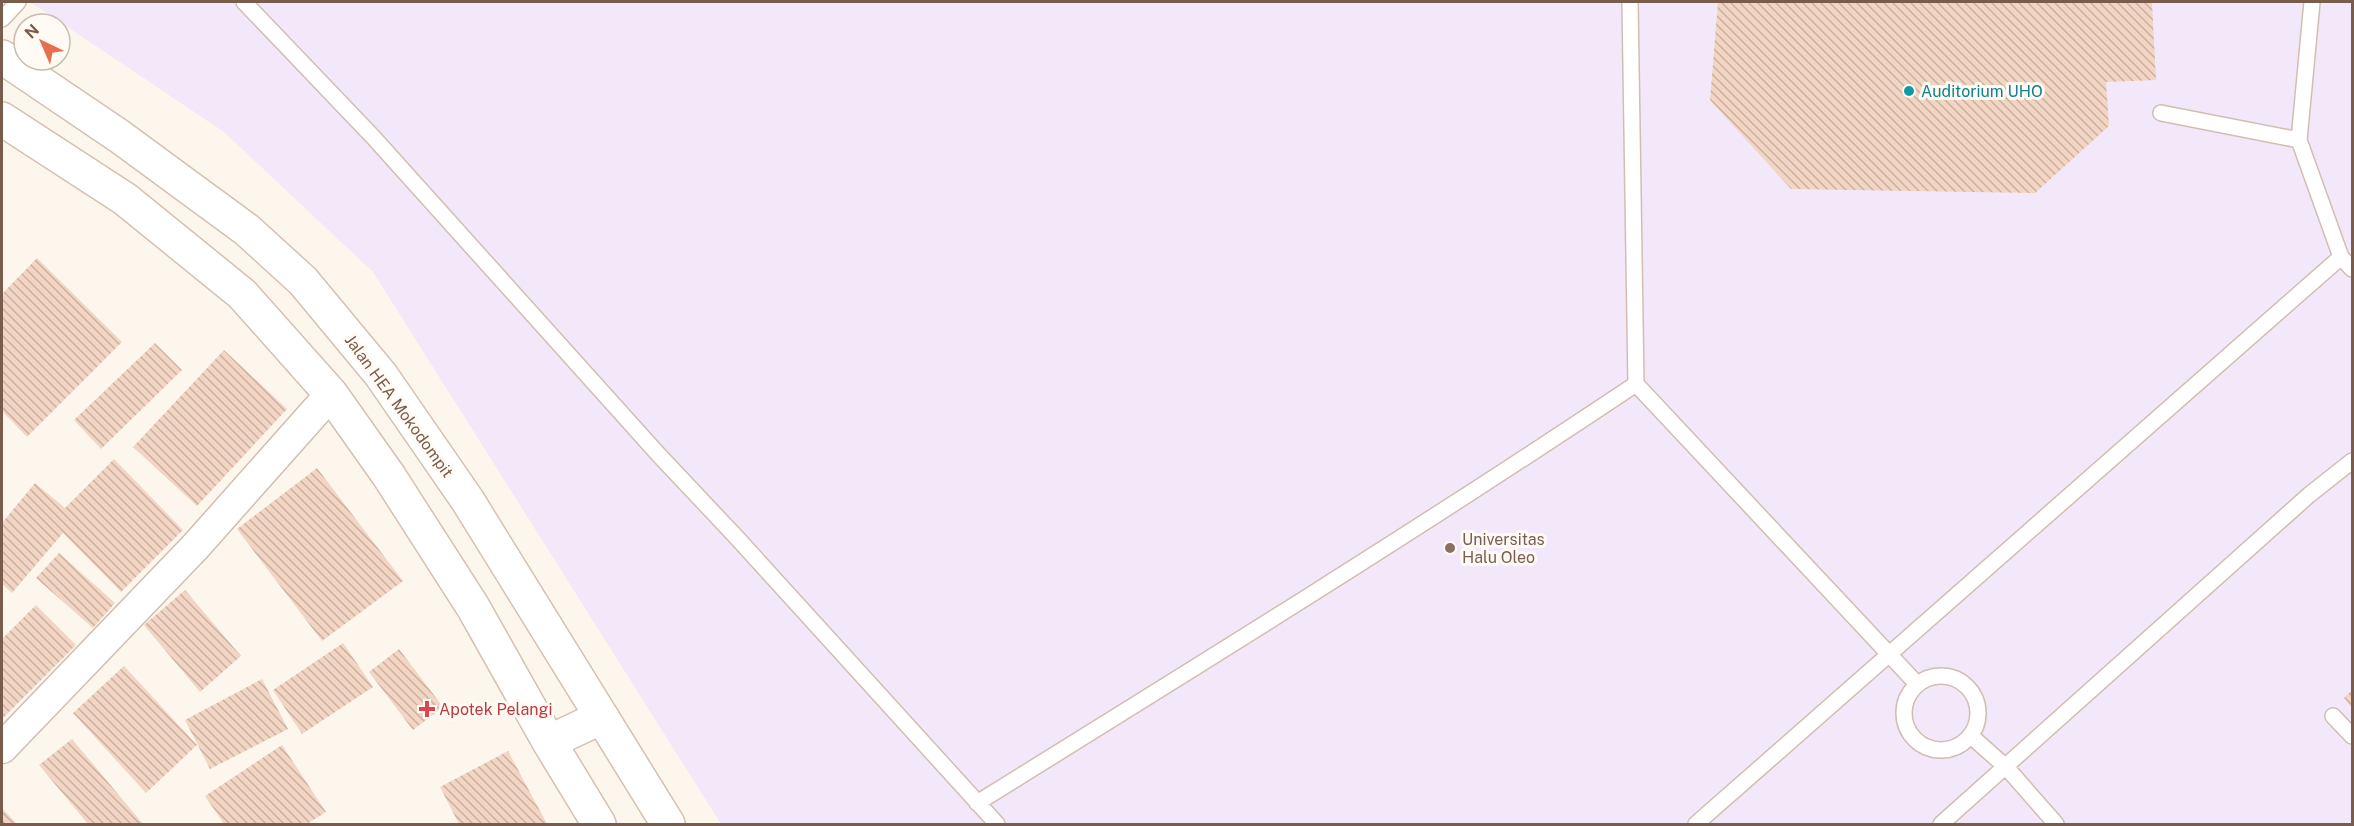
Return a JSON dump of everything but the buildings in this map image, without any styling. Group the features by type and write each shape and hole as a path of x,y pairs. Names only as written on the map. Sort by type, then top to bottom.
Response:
{"street":[{"name":"Jalan HEA Mokodompit","path":"2,57 138,149 247,230 303,280 381,375 461,491 668,825"},
{"path":"2,119 125,199 242,294 331,394 389,476 473,607 599,825"},
{"path":"2,747 196,546 331,394"},
{"path":"549,742 602,717"}],"lane":[{"path":"2,19 18,2"},
{"path":"244,2 374,138 658,454 997,825"},
{"path":"1630,2 1636,384 1917,684"},
{"path":"2312,2 2300,140 2341,257 2352,269"},
{"path":"2161,113 2300,140"},
{"path":"1696,825 2341,257"},
{"path":"977,803 1318,592 1636,384"},
{"path":"1941,825 2309,495 2352,461"},
{"path":"1937,675 1958,679 1974,694 1979,715 1971,736 1954,749 1934,751 1914,741 1904,723 1905,702 1917,684 1937,675"},
{"path":"2333,716 2352,736"},
{"path":"1971,736 2007,768 2056,825"}],"shaded area":[{"name":"Universitas Halu Oleo","path":"30,2 2352,2 2352,824 721,824 373,272 224,132 72,30 72,12 45,12"}],"place":[{"name":"Auditorium UHO","path":"1909,91"},
{"name":"Universitas Halu Oleo","path":"1450,548"},
{"name":"Apotek Pelangi","path":"427,709"}]}
